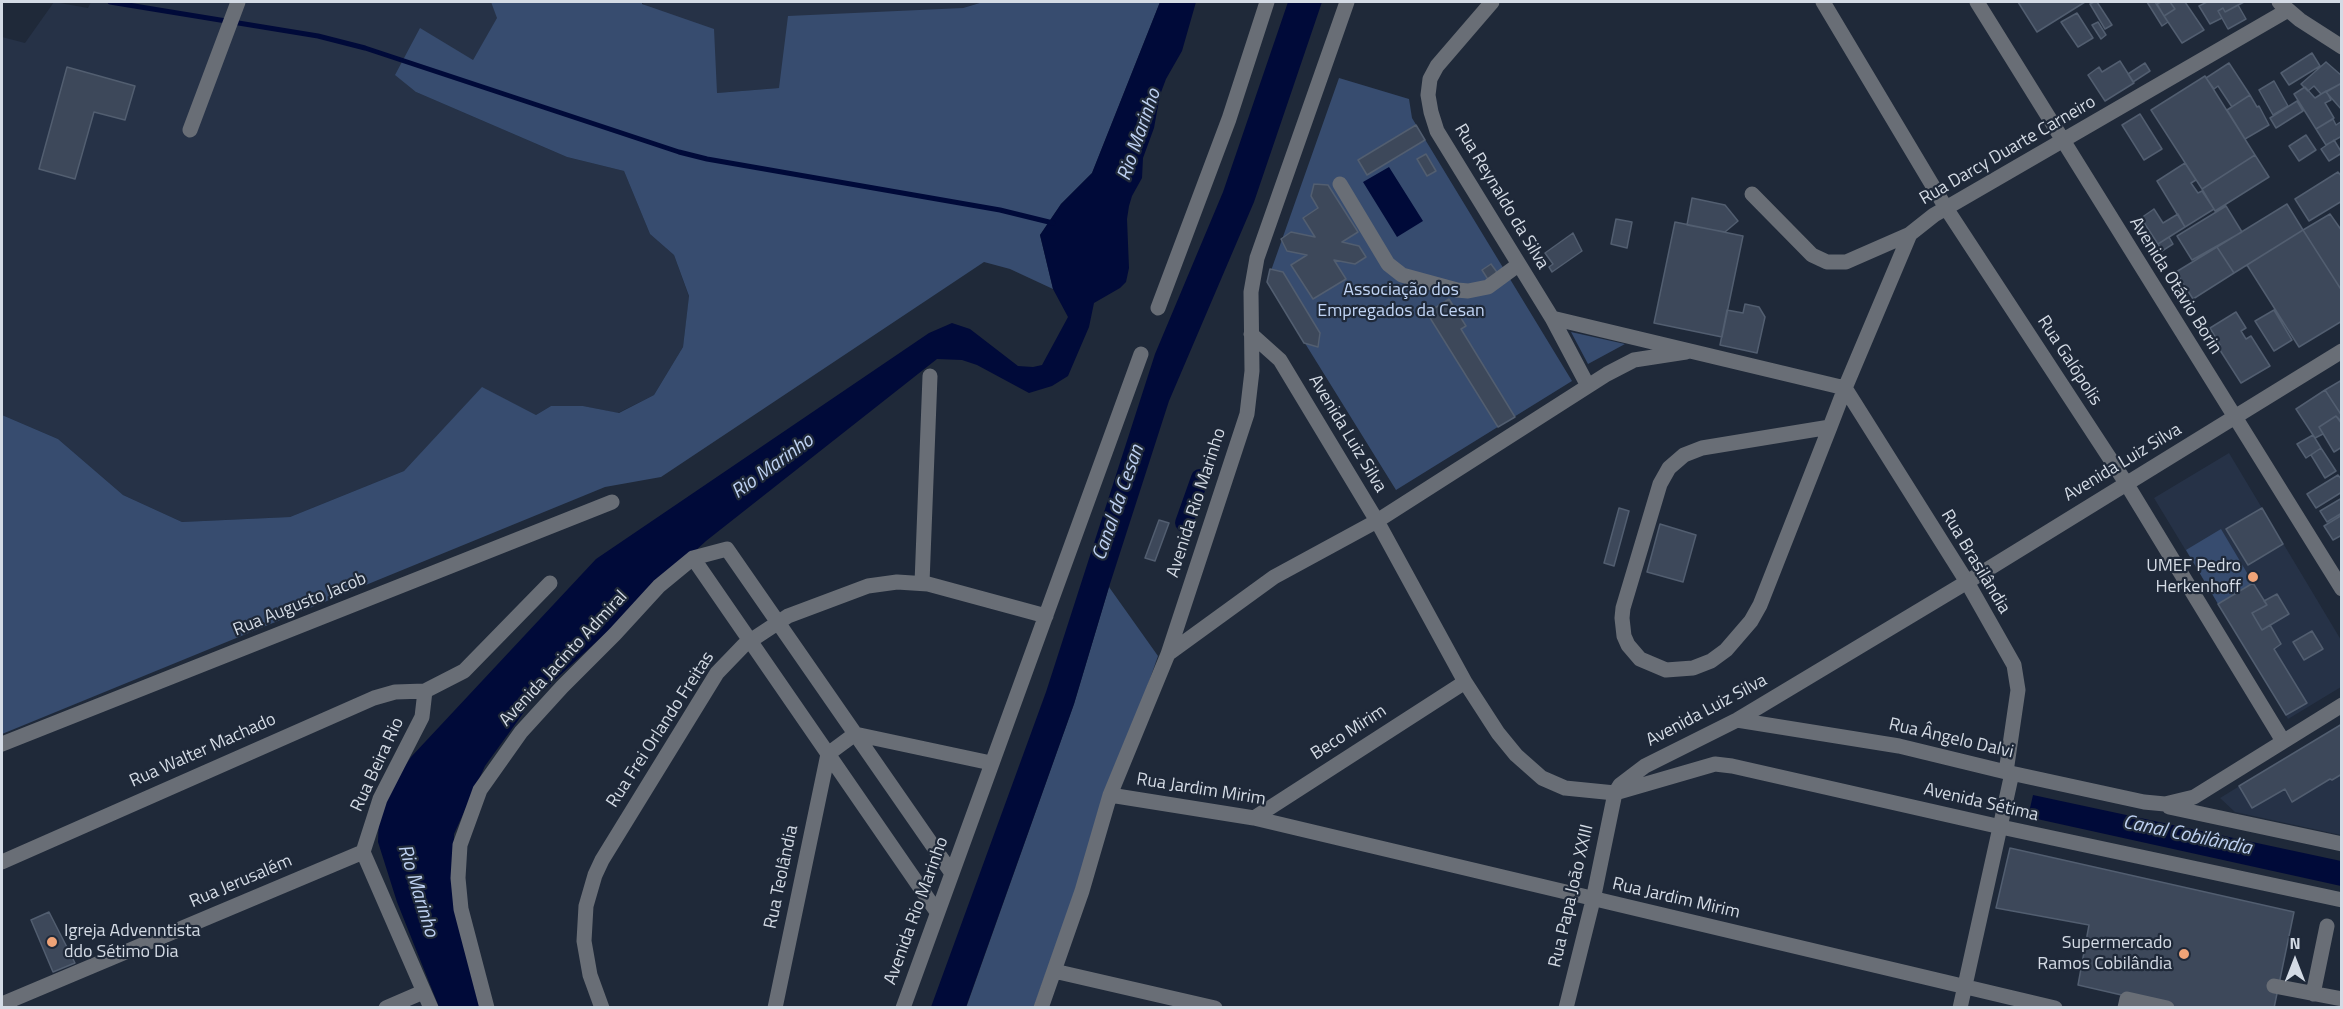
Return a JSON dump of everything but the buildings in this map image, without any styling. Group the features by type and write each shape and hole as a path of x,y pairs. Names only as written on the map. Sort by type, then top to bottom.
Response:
{"street":[{"path":"190,130 238,2"},
{"path":"1158,308 1229,119 1267,2"},
{"name":"Avenida Rio Marinho","path":"1045,1005 1110,795 1168,654 1247,414 1251,380 1251,292 1257,258 1347,2"},
{"name":"Rua Reynaldo da Silva","path":"1492,2 1437,66 1430,79 1428,95 1437,131 1552,318 1588,386"},
{"name":"Rua Galópolis","path":"1823,2 1946,208 2126,483 2283,741"},
{"name":"Avenida Otávio Borin","path":"1977,2 2342,590"},
{"path":"2284,6 2342,47"},
{"name":"Rua Darcy Duarte Carneiro","path":"1752,194 1812,255 1827,262 1846,262 1911,234 1946,208 2063,141 2284,6"},
{"path":"1340,184 1388,264 1402,275 1468,291 1488,287 1518,265"},
{"path":"1830,427 1702,448 1684,455 1669,468 1660,484 1623,608 1624,636 1628,645 1640,659 1656,668 1666,670 1693,668 1719,656 1746,629 1760,605 1830,427 1845,388 1911,234"},
{"path":"1552,318 1686,352 1845,388"},
{"name":"Avenida Luiz Silva","path":"1251,334 1280,360 1377,521 1465,682 1498,734 1528,767 1542,778 1565,788 1615,793 1620,785 1645,766 1737,720 1967,582 2342,351"},
{"path":"1168,654 1274,577 1377,521 1588,386 1634,360 1686,352"},
{"name":"Avenida Rio Marinho","path":"903,1008 1141,354"},
{"path":"922,584 930,376"},
{"name":"Rua Brasilândia","path":"1845,388 1967,582 2017,673 2018,690 2001,827 1960,1008"},
{"name":"Rua Augusto Jacob","path":"2,744 612,502"},
{"name":"Avenida Jacinto Admiral","path":"487,1008 462,909 459,878 460,846 480,790 521,732 562,687 659,586 693,558 727,549 951,872"},
{"path":"693,558 937,912"},
{"name":"Rua Frei Orlando Freitas","path":"602,1008 590,975 584,941 586,906 595,875 717,673 750,640 779,622 868,586 897,582 922,584 1046,616"},
{"path":"425,691 464,671 550,583"},
{"name":"Beco Mirim","path":"1254,818 1465,682"},
{"name":"Rua Beira Rio","path":"363,852 380,799 422,717 425,691"},
{"name":"Rua Walter Machado","path":"2,862 374,698 395,692 425,691"},
{"name":"Rua Ângelo Dalvi","path":"2155,804 2176,803 2194,797 2342,705"},
{"name":"Rua Ângelo Dalvi","path":"1737,720 1899,746 2342,844"},
{"path":"828,754 855,734 991,763"},
{"name":"Rua Teolândia","path":"775,1008 828,754"},
{"name":"Avenida Sétima","path":"1615,793 1715,764 1732,766 2001,827 2342,900"},
{"name":"Rua Papa João XXIII","path":"1566,1008 1593,900 1615,793"},
{"name":"Rua Jardim Mirim","path":"1110,795 1254,818 2055,1008"},
{"path":"2194,797 2196,806 2204,814"},
{"path":"363,852 430,1008"},
{"name":"Rua Jerusalém","path":"2,1004 363,852"},
{"path":"2313,994 2327,926"},
{"path":"1054,971 1215,1008"},
{"path":"2274,986 2342,999"},
{"path":"386,1008 423,992"},
{"path":"2126,1003 2167,1008"}],"shaded area":[{"path":"54,2 88,8 91,2 491,2 498,18 473,60 416,92 567,157 624,171 650,234 674,255 689,297 683,347 654,395 618,413 583,406 551,406 536,415 482,388 404,471 290,517 182,522 123,495 58,439 2,415 2,37 25,43"},
{"path":"642,2 983,2 963,8 779,88 717,93"},
{"name":"UMEF Pedro Herkenhoff","path":"2229,453 2341,640 2341,687 2288,719 2154,498"},
{"path":"2341,724 2341,835 2235,812 2220,798"}],"green space":[{"path":"491,2 642,2 642,4 714,29 717,93 779,88 788,16 963,8 983,2 1160,2 1092,173 1061,204 1040,235 1053,289 1010,269 984,262 661,477 605,487 2,734 2,415 58,439 123,495 182,522 290,517 404,471 482,387 536,415 551,406 583,406 619,413 654,395 683,347 689,296 674,255 650,234 624,171 567,157 416,92 395,75 420,28 473,60 497,18"},
{"name":"Associação dos Empregados da Cesan","path":"1339,78 1409,99 1412,118 1572,381 1396,490 1267,282"},
{"path":"1571,332 1625,344 1588,364"},
{"path":"2221,529 2253,583 2218,604 2186,550"},
{"path":"1109,587 1158,656 1034,1007 966,1008 1074,704"}],"water":[{"name":"Rio Marinho","path":"1160,2 1196,2 1182,51 1160,95 1154,128 1143,158 1142,178 1129,206 1127,219 1129,268 1126,282 1094,303 1089,327 1068,376 1052,386 1029,393 977,365 962,360 937,359 706,541 532,701 485,766 454,834 453,880 480,1007 439,1007 397,902 378,842 379,816 389,790 411,757 596,559 929,333 952,323 970,329 1018,366 1042,365 1068,317 1053,289 1040,235 1061,204 1092,173"},
{"name":"Canal da Cesan","path":"1288,2 1322,2 1254,202 1169,401 1074,704 966,1007 931,1007 1046,692 1155,354 1223,192"},
{"path":"1389,167 1423,221 1397,237 1363,182"},
{"name":"Canal Cobilândia","path":"2033,795 2341,861 2341,886 2028,817"}],"waterway":[{"path":"110,2 318,36 365,48 679,152 707,159 1000,210 1053,223"},
{"path":"1184,523 1200,478"}],"place":[{"name":"UMEF Pedro Herkenhoff","path":"2253,577"},
{"name":"Igreja Advenntista ddo Sétimo Dia","path":"52,942"},
{"name":"Supermercado Ramos Cobilândia","path":"2184,954"}]}
